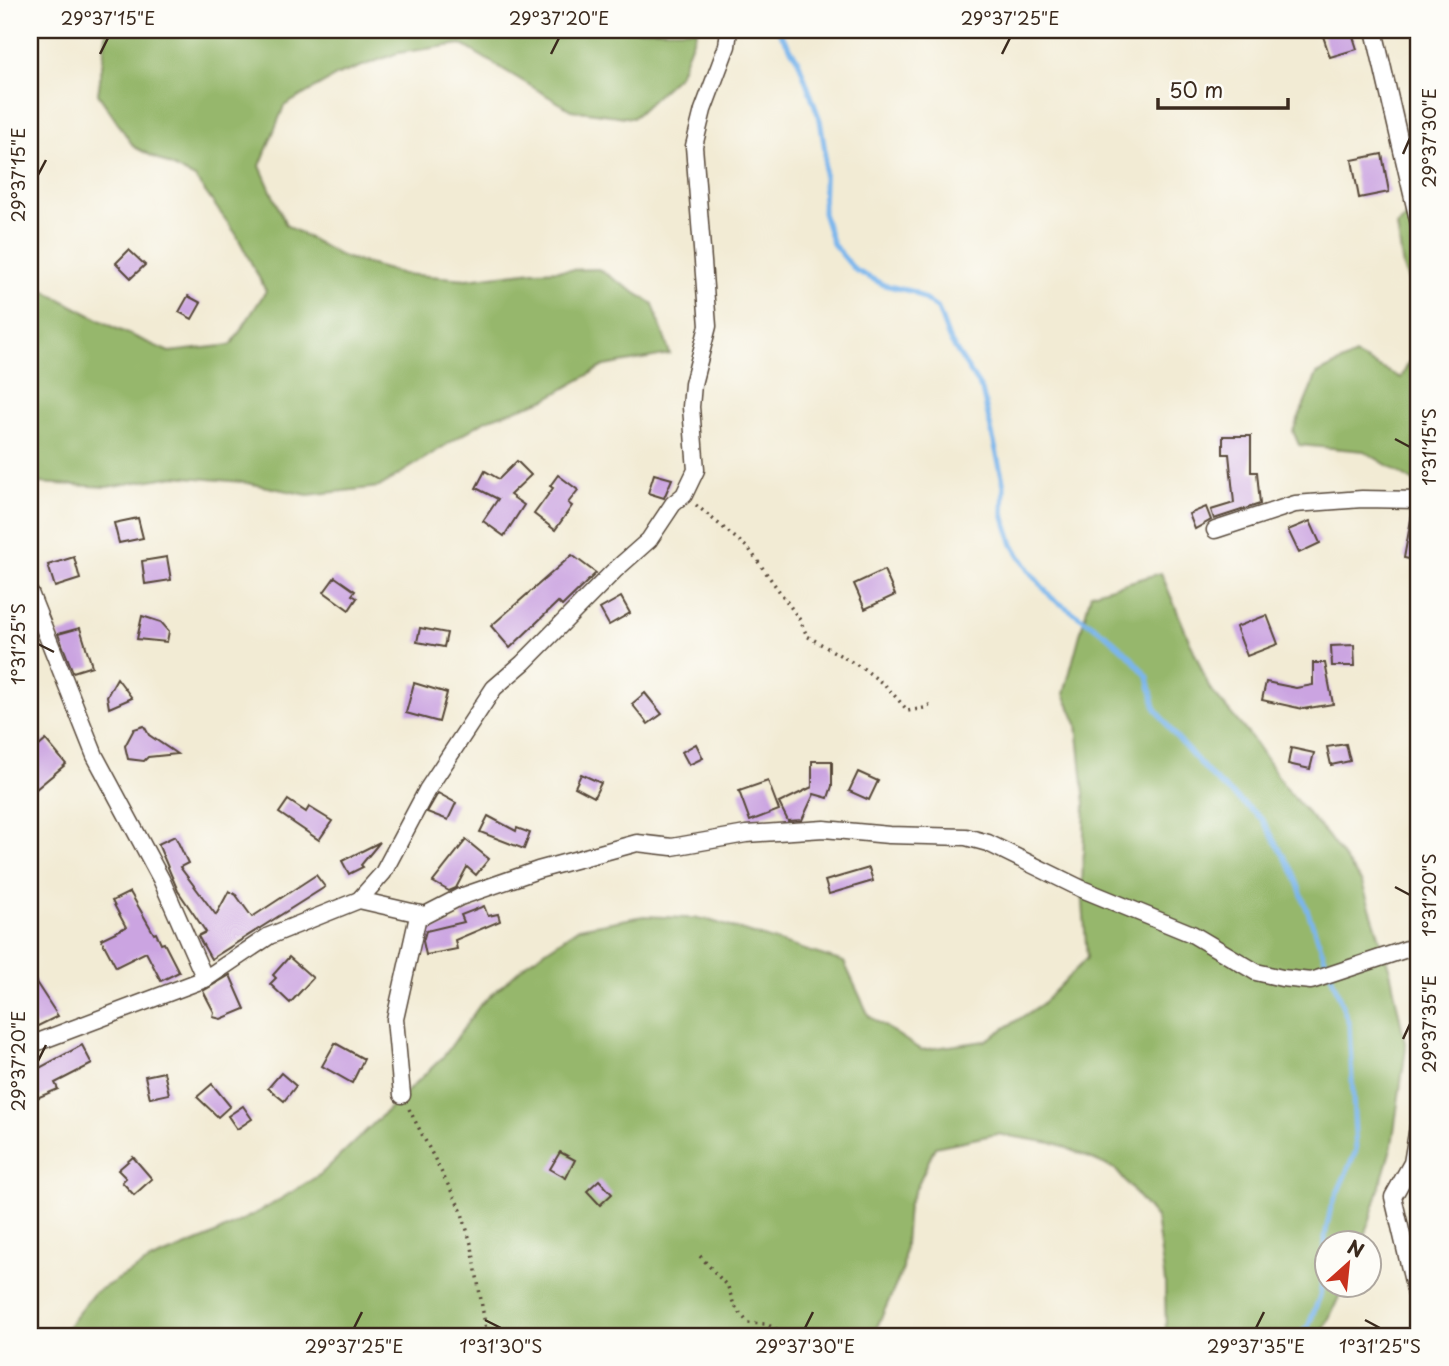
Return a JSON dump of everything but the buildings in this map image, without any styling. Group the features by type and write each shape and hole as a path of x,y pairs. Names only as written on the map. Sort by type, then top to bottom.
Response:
{"street":[{"path":"30,1045 205,979 270,936 359,900 383,873 433,780 494,688 649,540 673,504 684,495 696,470 691,407 708,326 694,146 703,110 727,46 729,30"},
{"path":"1374,30 1419,224"},
{"path":"1215,530 1295,504 1362,499 1419,500"},
{"path":"30,593 95,756 161,879 205,979"},
{"path":"359,900 418,916 538,870 637,843 672,847 746,834 824,829 889,835 967,836 988,843 1082,889 1192,934 1255,972 1282,978 1311,981 1419,945"},
{"path":"402,1096 395,1019 418,916"},
{"path":"1419,1121 1412,1163 1393,1197 1419,1307"}],"path":[{"path":"684,495 750,549 800,621 807,636 864,669 886,686 908,711 924,708 934,702"},
{"path":"402,1096 461,1210 472,1247 487,1336"},
{"path":"700,1256 728,1287 734,1305 748,1323 766,1324 778,1330 781,1336"}],"green space":[{"path":"107,30 697,30 679,75 633,118 571,110 461,44 398,53 338,75 284,106 260,166 286,225 343,257 403,274 467,279 534,271 598,269 653,304 670,354 604,366 546,399 486,420 379,487 308,495 242,482 175,476 107,487 39,483 30,475 30,283 115,328 169,352 231,345 266,291 236,234 195,178 134,147 98,94"},
{"path":"1419,205 1419,303 1403,268 1397,226"},
{"path":"1419,328 1419,485 1364,451 1299,445 1293,431 1317,374 1355,355 1401,378 1418,345"},
{"path":"1161,573 1210,689 1251,737 1287,790 1327,835 1362,883 1390,970 1406,1048 1392,1145 1367,1230 1312,1230 1312,1300 1338,1300 1321,1336 1166,1336 1165,1282 1156,1218 1115,1169 1058,1144 997,1134 935,1147 908,1206 903,1269 873,1336 60,1336 94,1293 152,1260 209,1237 266,1208 321,1174 444,1056 480,1005 527,963 579,928 644,916 705,919 844,962 869,1016 921,1050 985,1041 1042,1004 1087,958 1082,889 1085,804 1077,724 1064,694 1091,593"}],"waterway":[{"path":"778,30 798,60 820,120 825,151 823,213 833,244 855,270 884,285 914,292 938,309 949,339 982,390 1004,485 1003,514 1013,545 1030,572 1052,598 1104,633 1128,654 1148,677 1155,707 1172,732 1214,779 1262,819 1293,871 1349,1024 1356,1151 1331,1207 1325,1236 1325,1266 1320,1296 1308,1327 1297,1336"}]}
